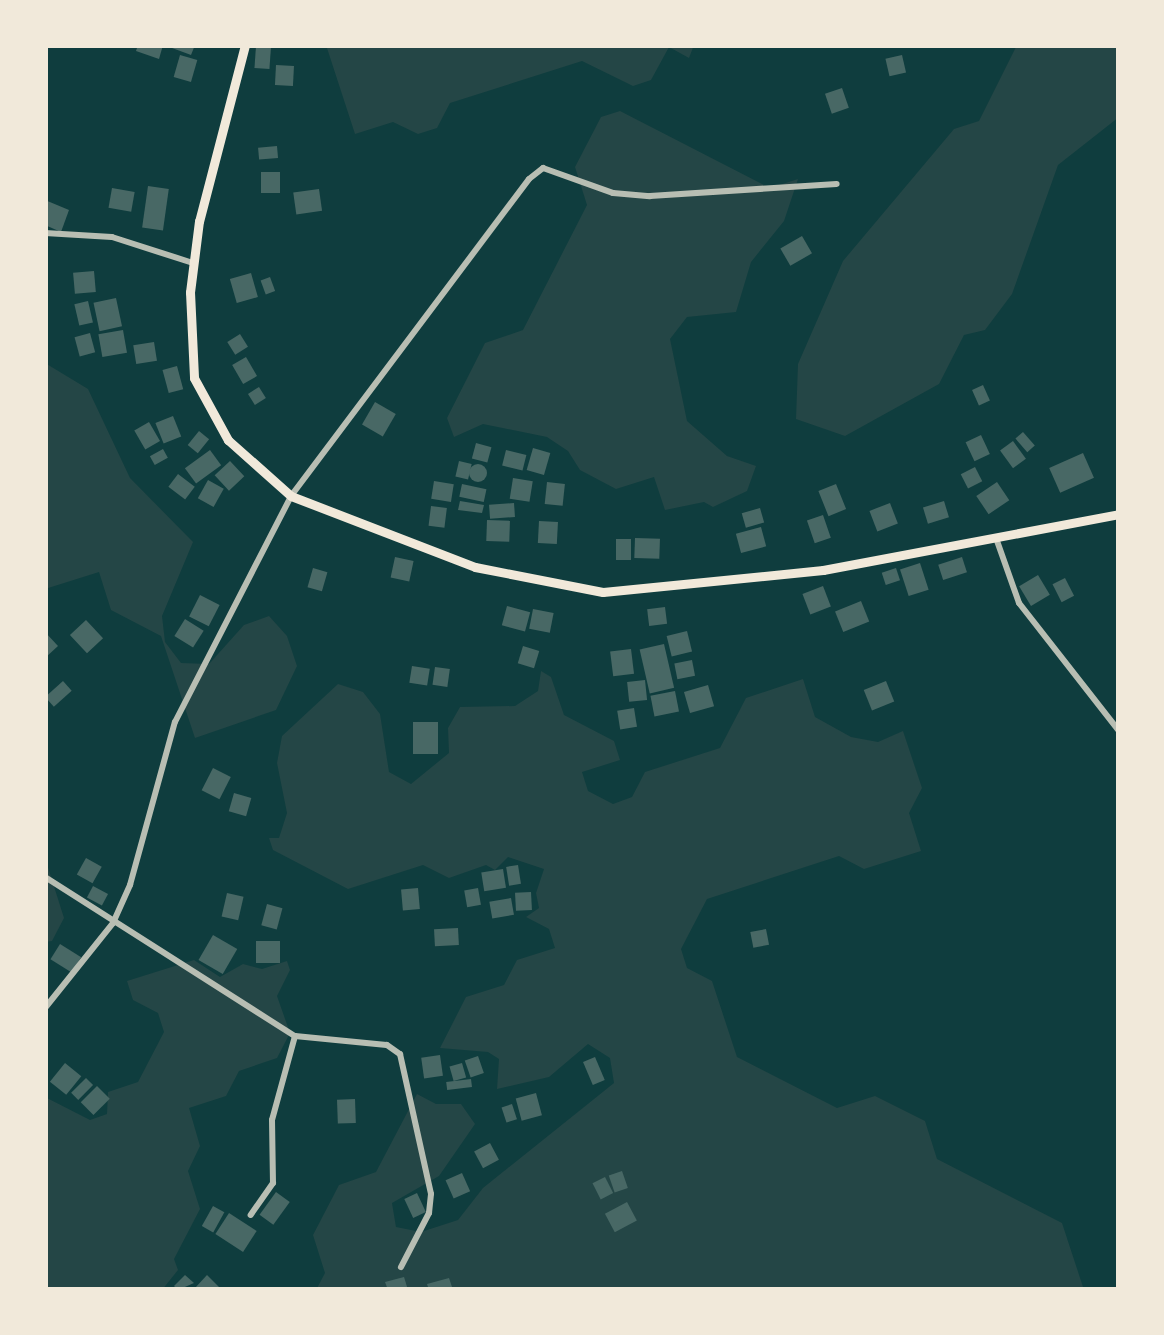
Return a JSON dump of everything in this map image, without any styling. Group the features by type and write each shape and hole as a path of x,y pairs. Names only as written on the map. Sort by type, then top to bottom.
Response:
{"main road":[{"path":"245,45 193,262 194,378 228,440 291,496 475,567 603,592 770,577 1119,514"}],"street":[{"path":"45,1008 113,923 130,885 175,722 291,496 528,178 543,168 613,193 650,196 838,184"},
{"path":"45,233 112,237 193,262"},
{"path":"996,538 1019,603 1119,732"},
{"path":"45,878 295,1036 387,1044 400,1054 431,1194 429,1213 401,1267"},
{"path":"251,1216 273,1182 272,1120 295,1036"}],"shaded area":[{"path":"326,45 694,45 689,58 669,47 651,80 633,86 582,61 450,103 437,128 418,134 393,122 355,134"},
{"path":"1017,45 1119,45 1119,117 1058,165 1012,294 985,330 964,335 939,384 845,436 796,419 798,364 843,261 954,129 979,121"},
{"path":"620,111 770,188 798,179 784,221 751,262 736,312 687,317 670,339 687,421 727,456 756,466 747,491 713,507 704,502 665,510 654,477 616,489 580,470 568,451 547,437 483,424 454,437 447,418 485,343 523,330 587,205 575,167 601,117"},
{"path":"45,363 88,389 130,478 193,542 162,616 165,642 181,663 209,664 244,625 269,616 287,636 297,666 276,710 195,738 161,636 111,610 99,572 45,589"},
{"path":"541,671 551,677 564,715 614,741 620,760 582,772 588,791 613,804 632,797 645,772 720,748 746,698 803,679 815,717 851,737 878,742 903,731 922,788 909,813 921,851 864,869 839,856 707,899 681,949 687,968 712,981 737,1057 837,1108 875,1096 925,1121 937,1159 1062,1223 1084,1290 316,1290 325,1273 313,1235 339,1185 376,1172 417,1094 436,1104 461,1104 475,1124 439,1176 392,1203 396,1227 421,1232 458,1220 483,1188 614,1083 610,1058 588,1044 549,1077 497,1089 499,1059 488,1052 440,1048 466,997 504,985 517,960 555,948 549,929 526,917 539,908 536,893 544,869 508,857 495,870 486,865 449,878 423,865 348,889 273,850 269,838 279,838 287,813 277,763 282,736 338,684 363,692 380,714 389,772 411,784 449,753 448,728 460,707 515,706 538,691"},
{"path":"45,858 64,918 52,941 45,942"},
{"path":"194,960 220,977 243,964 262,969 287,961 290,970 277,996 290,1033 277,1058 239,1071 226,1096 189,1108 200,1146 188,1171 200,1209 174,1259 178,1270 162,1290 45,1290 45,1097 90,1120 107,1114 108,1092 138,1082 164,1032 158,1013 133,1000 127,981"}],"building":[{"path":"138,45 163,45 159,59 136,51"},
{"path":"164,45 195,45 191,55"},
{"path":"256,46 271,47 269,69 254,68"},
{"path":"180,55 197,60 191,82 174,77"},
{"path":"902,55 906,73 889,76 885,59"},
{"path":"276,65 294,66 293,86 275,85"},
{"path":"842,88 849,108 832,114 825,94"},
{"path":"277,146 278,158 259,160 258,148"},
{"path":"261,172 280,172 280,193 261,193"},
{"path":"148,186 169,189 163,231 142,228"},
{"path":"112,188 135,192 131,212 109,208"},
{"path":"319,189 322,211 296,214 293,193"},
{"path":"45,200 69,210 61,232 45,225"},
{"path":"802,236 812,253 790,266 780,248"},
{"path":"94,271 96,292 75,294 73,273"},
{"path":"251,273 258,297 237,303 230,279"},
{"path":"270,277 275,291 266,295 261,280"},
{"path":"116,298 122,326 100,331 94,303"},
{"path":"88,301 93,322 79,326 74,304"},
{"path":"123,330 127,353 102,357 98,334"},
{"path":"90,333 95,352 80,356 75,337"},
{"path":"240,334 248,347 235,355 227,342"},
{"path":"154,342 157,361 136,364 133,345"},
{"path":"246,357 257,376 243,384 232,365"},
{"path":"177,366 183,389 169,393 163,370"},
{"path":"983,385 990,401 979,405 972,390"},
{"path":"259,387 266,398 255,405 248,394"},
{"path":"375,402 396,414 383,437 362,425"},
{"path":"173,416 181,436 164,444 155,423"},
{"path":"149,422 160,441 145,450 134,430"},
{"path":"199,431 209,439 198,453 188,445"},
{"path":"1023,432 1035,446 1027,452 1015,439"},
{"path":"981,435 990,454 974,461 966,442"},
{"path":"1013,441 1026,459 1013,468 1000,450"},
{"path":"476,443 491,447 487,463 472,458"},
{"path":"533,448 550,453 544,475 527,470"},
{"path":"163,449 168,458 155,465 150,456"},
{"path":"210,450 221,465 196,484 185,468"},
{"path":"506,450 526,455 523,471 502,466"},
{"path":"1083,453 1094,478 1060,493 1049,468"},
{"path":"230,461 244,476 229,491 215,475"},
{"path":"459,461 472,464 468,480 455,477"},
{"path":"478,464 487,473 478,482 469,473"},
{"path":"975,467 982,481 968,489 961,474"},
{"path":"178,474 195,487 185,499 168,487"},
{"path":"513,478 533,481 529,502 510,499"},
{"path":"208,480 224,489 214,507 198,498"},
{"path":"434,481 454,484 451,502 431,499"},
{"path":"547,482 565,484 563,506 545,504"},
{"path":"997,482 1009,500 989,514 976,496"},
{"path":"462,484 486,489 484,502 459,497"},
{"path":"836,484 846,509 828,516 818,491"},
{"path":"460,501 484,505 482,513 458,510"},
{"path":"944,501 949,517 928,524 923,507"},
{"path":"514,503 515,517 490,519 489,505"},
{"path":"890,503 898,524 877,531 869,511"},
{"path":"431,506 447,508 444,528 429,526"},
{"path":"760,508 764,522 746,528 742,513"},
{"path":"823,515 831,538 815,543 807,521"},
{"path":"487,520 510,521 509,542 486,541"},
{"path":"539,521 558,522 557,544 538,543"},
{"path":"761,527 766,546 741,553 736,534"},
{"path":"635,538 660,539 659,559 634,558"},
{"path":"616,539 631,539 631,560 616,560"},
{"path":"395,557 414,561 409,581 391,578"},
{"path":"962,557 967,572 943,580 938,565"},
{"path":"920,563 929,590 909,596 900,569"},
{"path":"313,568 327,572 322,591 307,587"},
{"path":"896,568 900,580 886,585 882,573"},
{"path":"1038,575 1050,595 1031,606 1019,586"},
{"path":"1065,578 1074,596 1062,602 1053,584"},
{"path":"823,586 831,607 810,614 802,594"},
{"path":"200,595 220,605 209,626 189,616"},
{"path":"861,601 869,621 843,632 835,611"},
{"path":"507,606 530,612 525,632 502,625"},
{"path":"665,607 667,624 649,626 647,609"},
{"path":"533,609 554,613 550,633 529,629"},
{"path":"185,619 204,631 193,648 174,636"},
{"path":"86,620 103,638 87,653 70,635"},
{"path":"687,631 692,651 672,656 667,636"},
{"path":"45,632 58,646 45,658"},
{"path":"664,644 674,688 650,693 640,650"},
{"path":"523,646 539,651 534,668 518,663"},
{"path":"631,649 634,674 613,676 610,652"},
{"path":"692,660 695,676 677,679 674,663"},
{"path":"412,666 430,669 427,686 409,683"},
{"path":"435,667 450,669 447,687 432,685"},
{"path":"645,680 647,700 629,702 627,682"},
{"path":"63,681 72,691 54,707 45,697"},
{"path":"886,681 894,701 872,710 864,690"},
{"path":"708,685 714,706 690,713 684,692"},
{"path":"675,691 679,712 654,716 650,696"},
{"path":"634,708 637,727 620,729 617,711"},
{"path":"413,722 438,722 438,754 413,754"},
{"path":"213,768 231,777 219,799 202,790"},
{"path":"234,793 251,798 246,816 229,811"},
{"path":"86,858 102,867 93,883 77,875"},
{"path":"518,865 521,884 509,886 506,867"},
{"path":"503,869 506,888 484,891 481,872"},
{"path":"93,886 108,894 102,905 87,897"},
{"path":"418,888 420,909 403,910 401,889"},
{"path":"478,888 481,905 467,907 464,890"},
{"path":"531,892 532,910 516,911 515,893"},
{"path":"227,893 244,897 238,920 222,916"},
{"path":"511,898 514,915 492,919 489,902"},
{"path":"267,904 282,908 277,929 261,925"},
{"path":"458,928 459,945 435,946 434,929"},
{"path":"766,929 769,945 753,948 750,932"},
{"path":"213,935 237,949 223,974 198,960"},
{"path":"256,941 280,941 280,963 256,963"},
{"path":"60,944 81,957 72,973 50,959"},
{"path":"440,1055 443,1076 424,1078 421,1058"},
{"path":"478,1056 484,1073 471,1078 465,1061"},
{"path":"595,1057 605,1080 593,1085 583,1062"},
{"path":"65,1063 81,1076 66,1095 50,1082"},
{"path":"462,1063 466,1077 454,1081 450,1067"},
{"path":"86,1078 93,1085 78,1100 71,1093"},
{"path":"471,1079 472,1087 447,1090 446,1082"},
{"path":"97,1086 110,1099 93,1115 81,1102"},
{"path":"536,1093 542,1115 522,1121 516,1098"},
{"path":"355,1099 356,1123 338,1124 337,1100"},
{"path":"512,1104 517,1119 506,1123 502,1107"},
{"path":"490,1143 499,1160 483,1168 474,1151"},
{"path":"622,1171 628,1188 615,1193 609,1176"},
{"path":"462,1173 470,1191 454,1199 446,1180"},
{"path":"605,1177 613,1193 601,1199 593,1183"},
{"path":"276,1192 290,1202 273,1225 260,1215"},
{"path":"417,1193 426,1212 413,1218 404,1199"},
{"path":"627,1202 637,1221 615,1232 605,1214"},
{"path":"213,1206 224,1212 213,1232 202,1226"},
{"path":"229,1213 257,1231 243,1252 215,1234"},
{"path":"185,1275 194,1283 178,1290 174,1286"},
{"path":"207,1275 222,1290 195,1288"},
{"path":"404,1277 408,1290 388,1290 385,1282"},
{"path":"449,1278 453,1290 429,1290 427,1284"}]}
